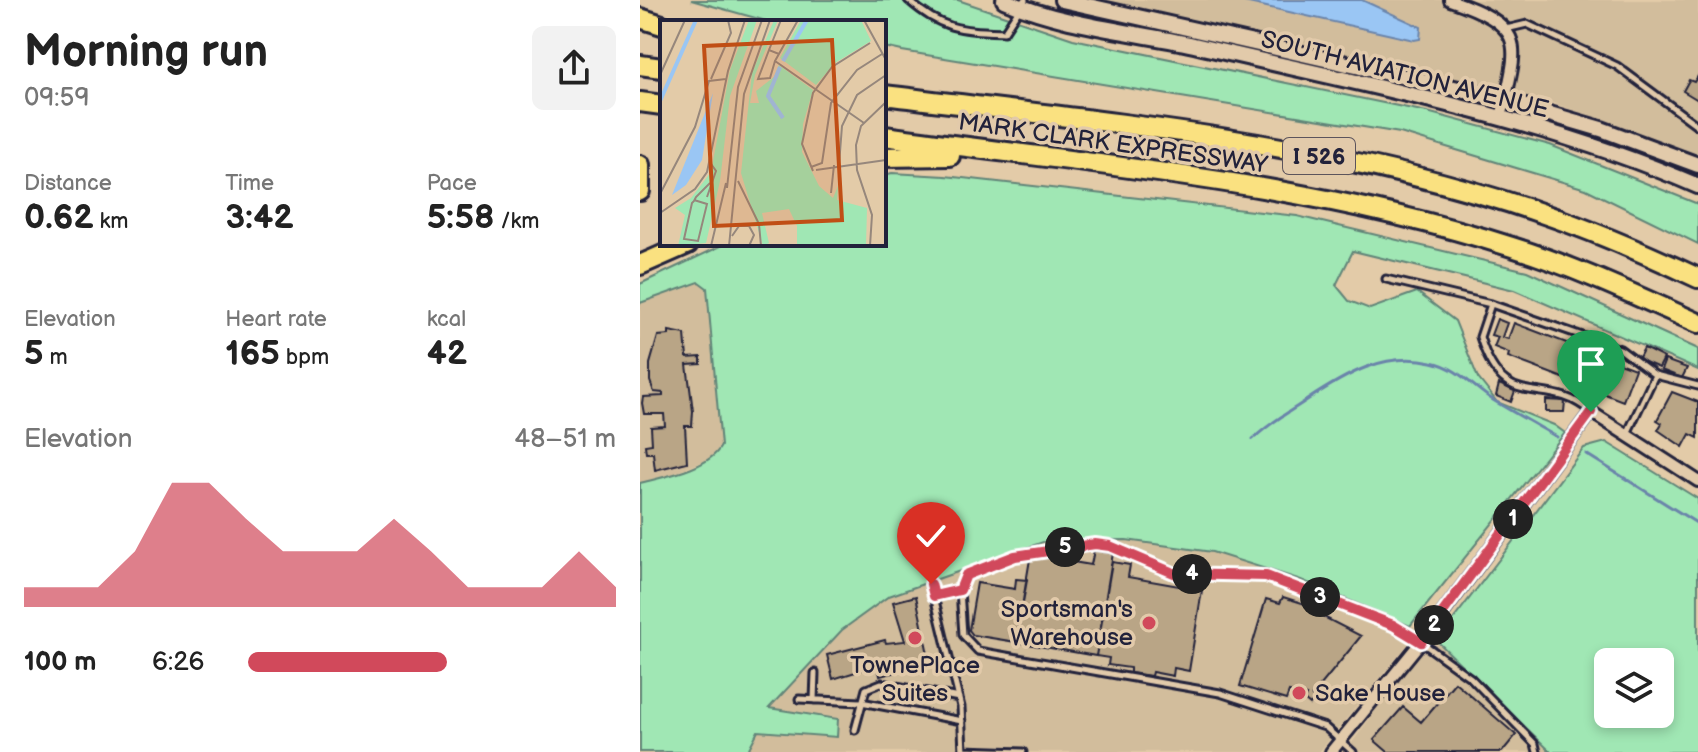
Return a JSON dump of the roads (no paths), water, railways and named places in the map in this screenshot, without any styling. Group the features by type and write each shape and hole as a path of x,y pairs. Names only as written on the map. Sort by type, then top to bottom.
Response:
{"highway":[{"path":"640,18 660,24"},
{"path":"640,65 660,68"},
{"path":"886,82 1112,125"},
{"name":"MARK CLARK EXPRESSWAY","path":"886,95 1267,146 1449,186 1541,213 1698,278"},
{"path":"640,102 660,105"},
{"name":"MARK CLARK EXPRESSWAY","path":"886,136 1259,187 1406,217 1514,247 1698,323"},
{"path":"886,157 935,155 1259,187"},
{"path":"640,165 640,191"},
{"path":"640,265 683,246"}],"street":[{"name":"SOUTH AVIATION AVENUE","path":"1004,0 1024,3 1066,21 1174,41 1501,118 1654,167 1698,186"},
{"name":"SOUTH AVIATION AVENUE","path":"1062,0 1505,101 1601,129 1698,165"},
{"path":"1450,0 1490,15 1505,29 1515,59 1501,118"},
{"path":"1331,752 1421,642 1591,412 1698,481"}],"lane":[{"path":"908,0 936,22 965,30 991,32 1004,32 1024,3"},
{"path":"1505,29 1524,23 1555,35 1629,73 1698,126"},
{"path":"1386,279 1491,304 1620,349 1655,375 1698,386"},
{"path":"1491,304 1480,337 1494,373 1504,381 1539,394 1570,396 1591,412"},
{"path":"1627,435 1655,375"},
{"path":"1353,752 1325,727 1220,693 978,651 963,635 960,590 966,575 1015,556 1095,544 1110,546 1176,574 1266,576 1393,625 1421,642 1471,678 1535,744 1537,752"},
{"path":"931,584 959,698 963,751 1023,752"},
{"path":"934,596 960,590"},
{"path":"814,700 815,673"},
{"path":"855,730 866,689 881,683 959,698"},
{"path":"799,699 861,702 962,721"}],"water":[{"path":"1235,0 1362,0 1421,27 1420,39 1414,40"}],"waterway":[{"path":"1253,439 1279,418 1351,374 1381,363 1414,359 1449,368 1493,400 1557,437"},
{"path":"1586,454 1698,524"}],"place":[{"name":"Sportsman's Warehouse","path":"1149,623"},
{"name":"TownePlace Suites","path":"915,638"},
{"name":"Sake House","path":"1299,693"}]}
